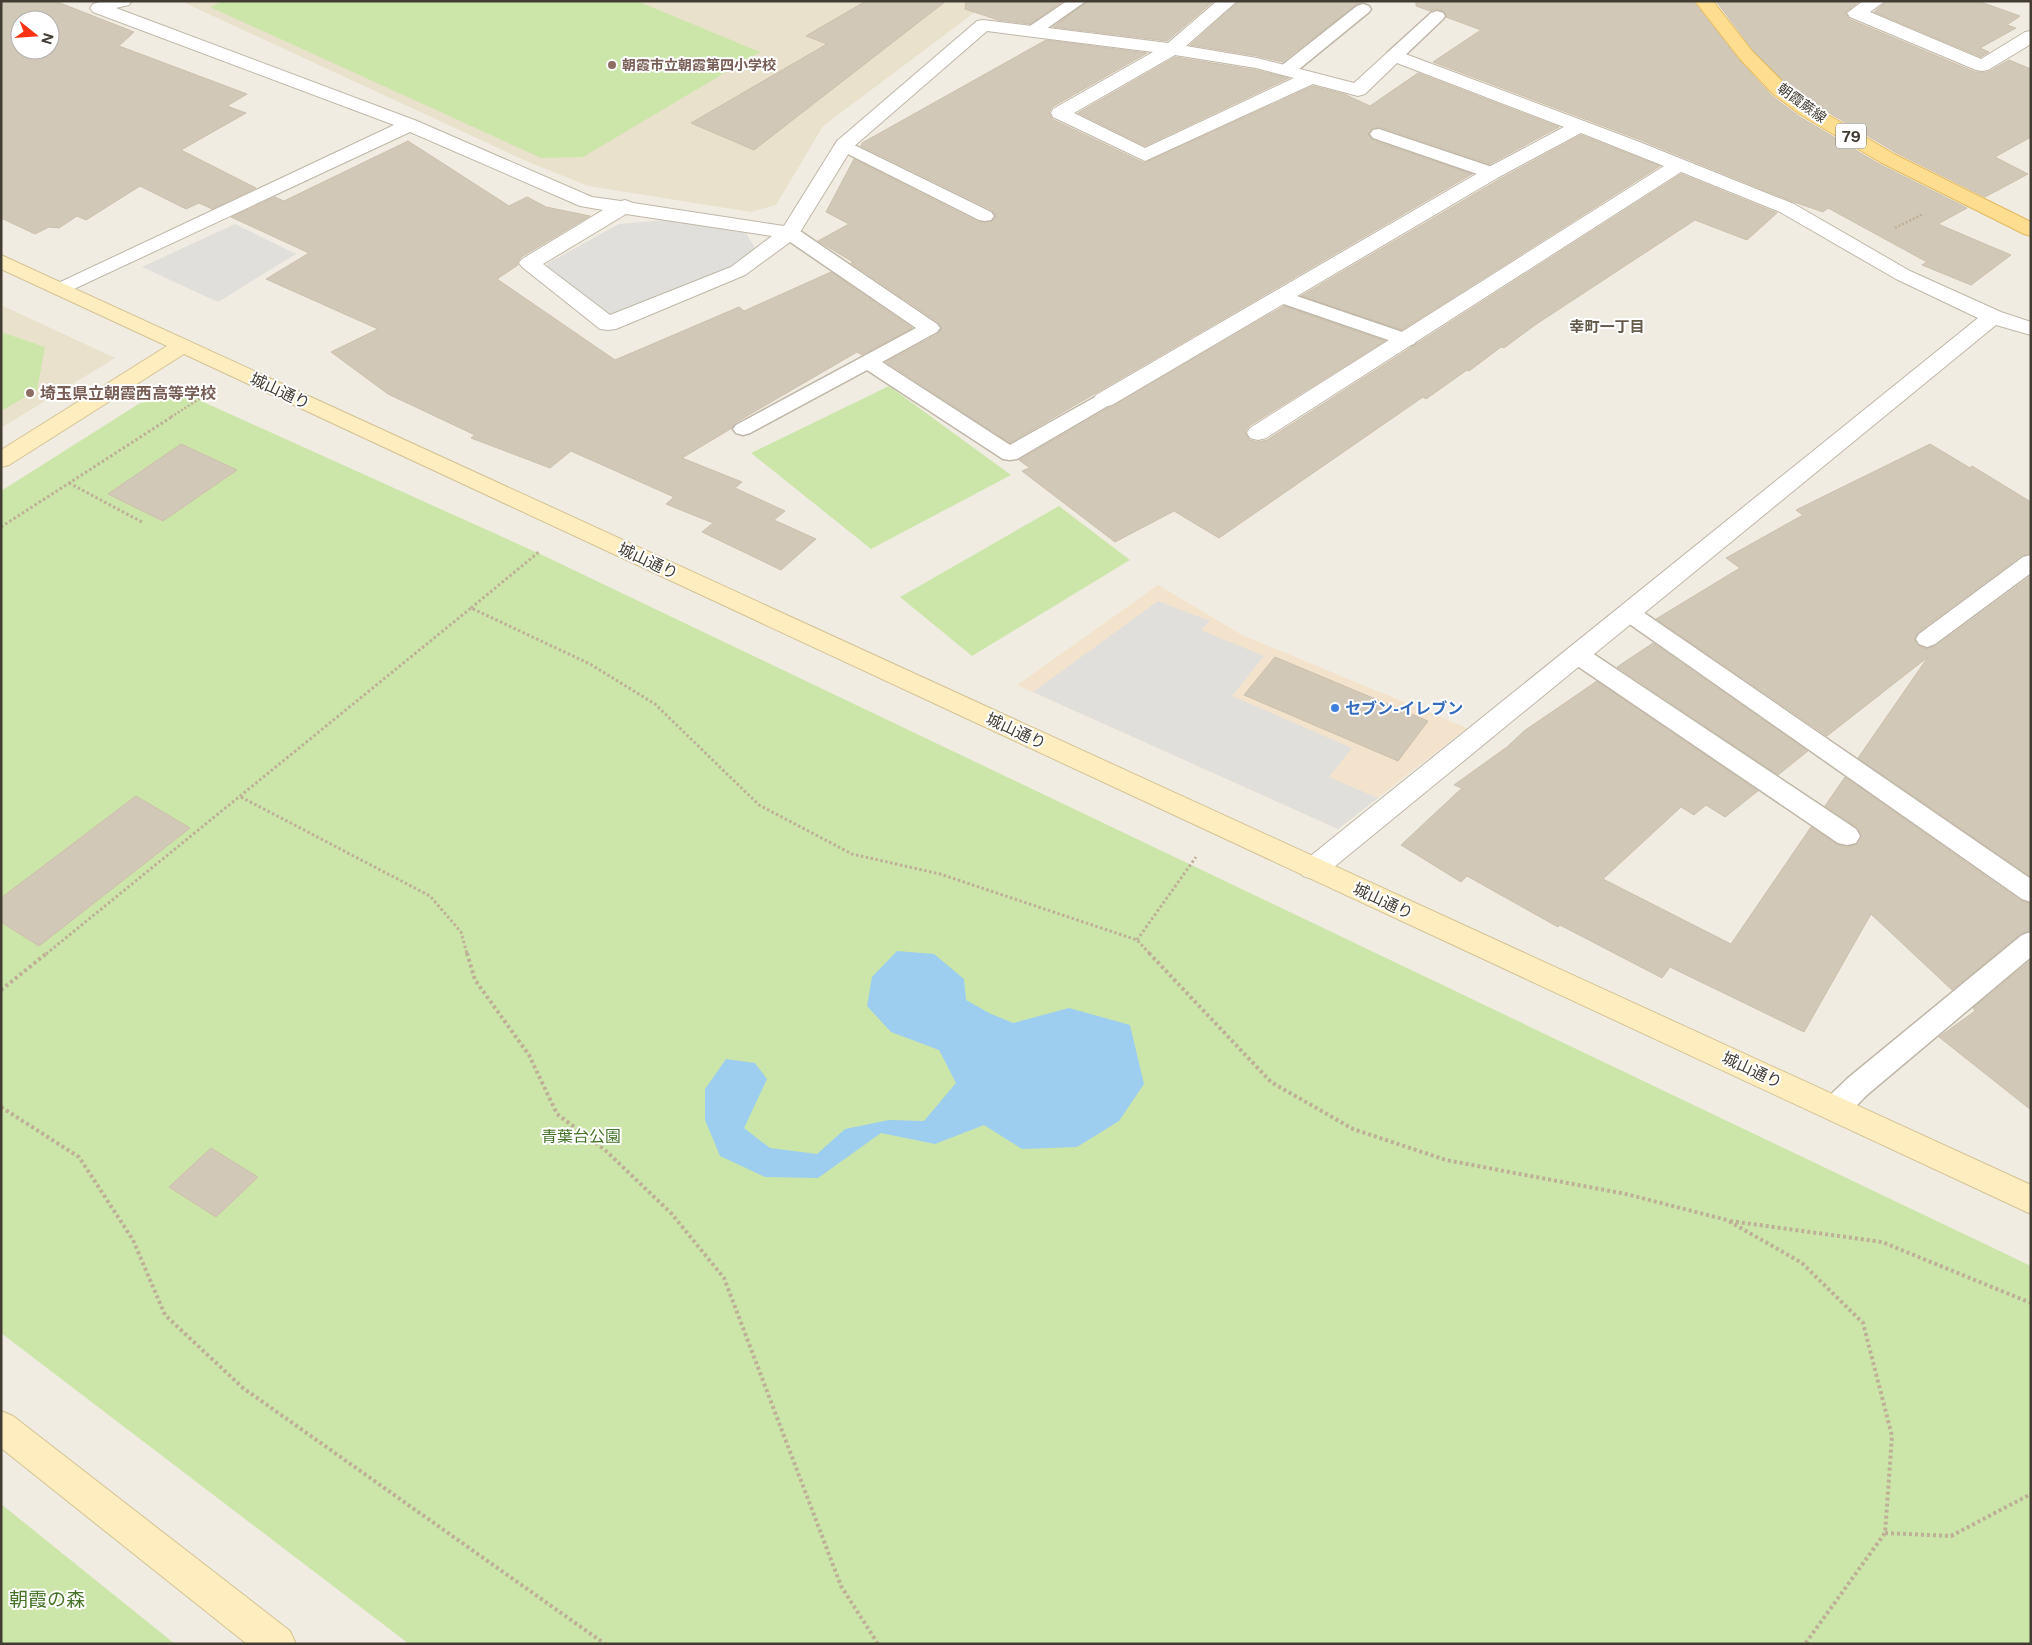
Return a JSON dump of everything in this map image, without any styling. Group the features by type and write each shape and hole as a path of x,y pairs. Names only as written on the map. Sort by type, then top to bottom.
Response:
{"main road":[{"name":"朝霞蕨線","path":"1704,1 1746,55 1780,90 1808,111 1887,158 2031,230"}],"street":[{"path":"123,1 100,8 410,125 588,202 790,232"},
{"path":"1228,1 1172,50 1060,113 1145,155 1312,77"},
{"path":"1876,1 1856,13 1982,66 2031,36"},
{"path":"625,206 529,263 608,324 738,271 790,232 844,145 982,25 1033,30 1172,50 1287,70 1358,90 1394,56 1580,126 1787,208 1903,275 1993,317 2031,329"},
{"path":"61,289 410,125"},
{"path":"1104,400 1492,174 1580,126"},
{"path":"1258,433 1407,340 1679,165"},
{"name":"城山通り","path":"1,261 2031,1200"},
{"path":"1314,869 1993,317"},
{"path":"1,460 182,346"},
{"path":"1,1428 277,1644"}],"lane":[{"path":"1033,30 1078,1"},
{"path":"1287,70 1363,9"},
{"path":"1394,56 1437,16"},
{"path":"1379,134 1492,174"},
{"path":"844,145 985,216"},
{"path":"743,429 930,328 790,232"},
{"path":"1282,297 1407,340"},
{"path":"868,362 1010,454 1104,400"},
{"path":"1927,639 2031,562"},
{"path":"1629,613 2031,892"},
{"path":"1578,655 1847,836"},
{"path":"1835,1108 1858,1086 2031,942"}],"path":[{"path":"1856,248 1960,196"},
{"path":"1,527 210,392"},
{"path":"69,483 142,522"},
{"path":"1,990 241,797 544,548"},
{"path":"471,608 590,664 655,704 759,805 852,854 940,874 1137,940 1271,1082 1354,1129 1446,1160 1626,1194 1727,1220 1882,1242 2031,1303"},
{"path":"241,797 430,896 461,932 475,980 529,1055 556,1114 605,1150 671,1213 724,1278 840,1586 878,1644"},
{"path":"1137,940 1196,856"},
{"path":"1,1107 79,1157 133,1240 165,1314 243,1388 605,1644"},
{"path":"1727,1220 1802,1263 1863,1323 1892,1436 1885,1533 1805,1644"},
{"path":"1885,1533 1952,1536 2031,1494"}],"shaded area":[{"name":"朝霞市立朝霞第四小学校","path":"186,1 990,1 823,126 776,205 751,212 588,186 526,161 185,3"},
{"path":"666,220 746,233 755,248 724,274 608,319 546,273 548,263 619,224"},
{"path":"235,224 296,254 218,302 142,267"},
{"name":"埼玉県立朝霞西高等学校","path":"1,305 115,358 1,428"},
{"path":"1158,585 1242,635 1467,728 1338,829 1017,685"},
{"path":"1158,601 1210,621 1201,630 1264,656 1232,696 1352,748 1329,777 1378,798 1338,829 1033,692"}],"green space":[{"path":"223,1 637,1 760,52 583,157 541,158 210,7"},
{"path":"1,332 45,347 37,390 1,411"},
{"path":"889,386 1011,475 871,549 751,453"},
{"name":"青葉台公園","path":"190,396 538,553 2031,1266 2031,1644 409,1644 1,1333 1,491 140,403"},
{"path":"1059,506 1130,560 972,656 900,597"},
{"name":"朝霞の森","path":"1,1504 175,1644 1,1644"}],"water":[{"path":"897,951 934,954 964,979 966,1000 989,1013 1013,1023 1069,1008 1130,1025 1144,1084 1119,1121 1077,1147 1022,1149 984,1125 935,1144 881,1133 818,1178 765,1177 720,1156 705,1120 705,1089 726,1059 755,1063 767,1079 744,1128 770,1148 817,1154 845,1129 889,1120 924,1121 956,1083 939,1050 891,1032 867,1006 872,977"}],"building":[{"path":"1,1 55,1 134,32 119,46 247,94 227,106 246,113 181,150 256,188 212,209 199,203 186,209 140,186 86,220 77,216 59,228 49,227 35,234 1,218"},
{"path":"866,1 946,1 754,150 691,123 827,44 806,36"},
{"path":"966,1 1063,1 1030,24 998,20 965,9"},
{"path":"1088,1 1214,1 1167,41 1053,27"},
{"path":"1239,1 1363,1 1282,62 1190,45"},
{"path":"1416,1 1693,1 1739,60 1772,96 1800,117 1879,164 1967,208 1938,224 2011,255 1971,285 1922,265 1927,262 1828,208 1823,212 1791,201 1638,139 1433,62 1481,30 1446,17 1444,11 1436,9 1430,11 1416,6"},
{"path":"1716,1 1860,1 1846,12 1849,19 1975,72 1988,72 2009,60 2031,69 2031,137 1995,157 2028,174 1985,197 1895,152 1816,105 1788,85 1753,50"},
{"path":"1887,1 1978,1 2020,16 2007,25 2016,28 1980,48 1989,52 1981,57 1874,12"},
{"path":"1046,40 1147,53 1052,107 1049,112 1052,119 1144,163 1313,86 1344,94 1370,106 1418,73 1559,127 1490,164 1380,127 1373,128 1368,134 1372,140 1472,174 1010,443 886,362 938,334 942,327 938,322 851,263 853,262 818,241 849,224 826,212 854,159 978,222 992,221 996,216 992,210 861,146 862,143"},
{"path":"1175,57 1256,70 1289,78 1145,146 1078,113"},
{"path":"1581,135 1660,166 1402,330 1301,296 1500,179"},
{"path":"408,141 509,206 527,197 546,207 590,216 521,257 517,263 518,265 497,279 615,360 739,307 744,311 831,272 912,328 862,355 857,352 735,423 732,428 682,458 742,482 735,488 785,511 774,520 816,539 781,570 702,532 713,523 666,504 674,497 571,451 550,468 471,438 475,435 388,394 331,352 378,329 266,279 309,253 231,217 275,197 284,201"},
{"path":"1681,174 1777,213 1747,240 1695,220 1535,325 1504,348 1501,347 1426,399 1423,397 1219,538 1174,511 1115,542 1022,471 1030,468 1019,460 1284,306 1385,341 1249,426 1245,432 1250,440 1258,442 1267,440"},
{"path":"181,444 237,470 163,521 108,494"},
{"path":"1930,444 1970,468 1972,466 2031,502 2031,553 2022,555 1918,632 1914,638 1917,645 1926,649 1936,646 2031,576 2031,877 1858,758 1928,657 1827,736 1656,619 1740,568 1726,558 1803,515 1796,510"},
{"path":"1653,643 1808,751 1778,775 1617,667"},
{"name":"セブン-イレブン","path":"1275,657 1428,721 1398,761 1244,695"},
{"path":"1597,681 1758,791 1725,817 1706,805 1694,815 1681,807 1603,879 1731,944 1811,827 1838,845 1847,847 1858,844 1862,837 1858,828 1825,806 1845,777 2021,901 2031,904 2031,930 2021,934 1952,990 1871,914 1804,1032 1670,967 1662,978 1560,925 1558,927 1467,876 1461,882 1401,845 1462,788 1454,785 1507,747 1524,731"},
{"path":"136,796 190,828 39,946 1,922 1,898"},
{"path":"2031,960 2031,1110 1939,1037 1975,1011 1973,1008"},
{"path":"211,1148 258,1177 216,1217 169,1187"}],"place":[{"name":"朝霞市立朝霞第四小学校","path":"612,65"},
{"name":"埼玉県立朝霞西高等学校","path":"30,393"},
{"name":"セブン-イレブン","path":"1335,708"}],"district":[{"name":"幸町一丁目","path":"1607,326"}]}
